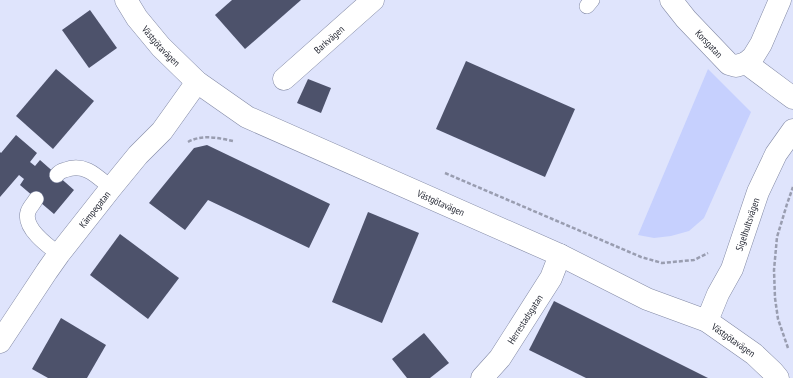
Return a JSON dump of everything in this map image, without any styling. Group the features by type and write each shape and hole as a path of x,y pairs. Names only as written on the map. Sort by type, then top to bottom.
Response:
{"street":[{"name":"Västgötavägen","path":"126,0 137,18 160,47 197,82 247,117 560,255 647,299 707,322 754,354 778,378"},
{"name":"Barkvägen","path":"284,79 373,0"},
{"name":"Korsgatan","path":"671,0 686,19 729,64 736,66 746,63"},
{"path":"780,0 761,44 753,57 746,63 793,98"},
{"name":"Kämpegatan","path":"0,342 59,254 110,188 138,155 162,131 197,82"},
{"name":"Sigelhultsvägen","path":"707,322 718,294 732,269 758,192 776,154 793,130"},
{"name":"Herrestadsgatan","path":"482,378 500,358 542,292 560,255"}],"lane":[{"path":"57,175 59,172 72,166 84,168 94,173 110,188"},
{"path":"36,199 28,212 27,220 32,231 59,254"}],"path":[{"path":"185,144 204,137 219,138 235,142"},
{"path":"445,174 641,257 662,263 694,260 708,253"},
{"path":"788,350 778,319 775,298 774,270 777,237 786,204 793,187"}],"shaded area":[{"path":"708,69 751,112 704,218 689,231 671,236 654,238 638,235"}],"building":[{"path":"232,0 301,0 245,49 215,15"},
{"path":"90,10 117,48 89,68 62,30"},
{"path":"466,61 575,109 545,177 436,129"},
{"path":"56,69 94,101 53,149 16,116"},
{"path":"308,79 331,88 321,113 297,103"},
{"path":"16,135 37,153 30,162 35,166 40,160 74,190 54,214 20,185 24,179 19,175 0,197 0,152 1,153"},
{"path":"207,145 330,204 309,248 208,200 185,230 149,203 194,148"},
{"path":"368,212 419,233 382,323 332,302"},
{"path":"120,234 179,278 148,319 90,275"},
{"path":"554,301 708,378 586,378 529,350"},
{"path":"61,318 106,345 87,378 48,378 32,369"},
{"path":"424,333 449,363 430,378 407,378 392,359"}]}
